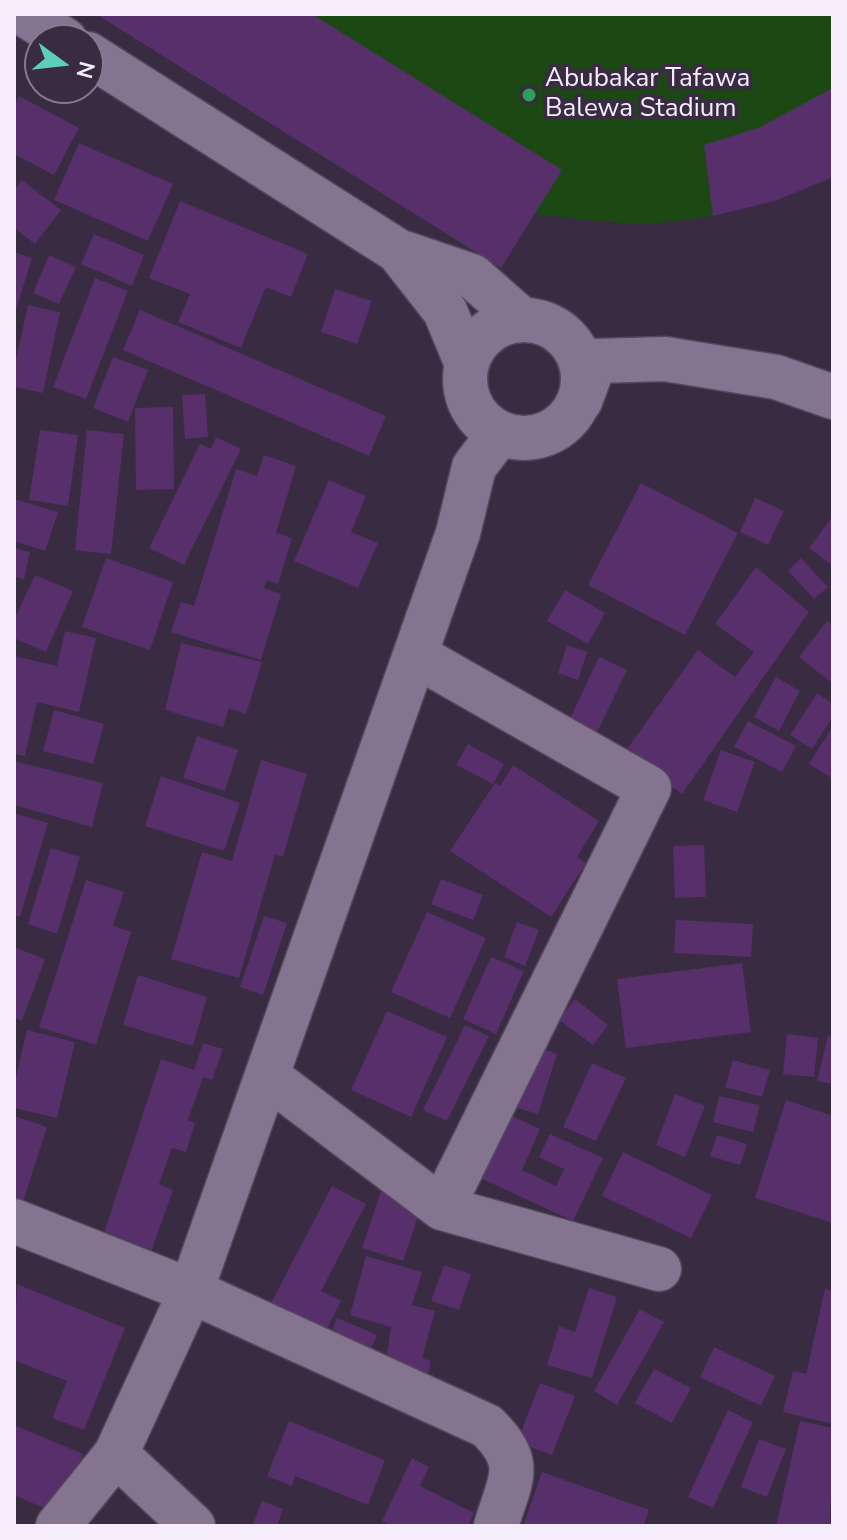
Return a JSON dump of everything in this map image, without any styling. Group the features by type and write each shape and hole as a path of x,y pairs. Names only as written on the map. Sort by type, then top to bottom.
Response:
{"street":[{"path":"104,64 398,251 472,276 522,320 553,328 567,338 582,368 566,417 526,439 499,434 482,422 470,405 465,385 467,364 474,347 487,333 522,320"},
{"path":"398,251 445,311 467,364"},
{"path":"576,352 598,333 665,359"},
{"path":"458,533 503,453 566,417 595,361 665,359 776,377 833,397"},
{"path":"58,1526 116,1454 191,1291 458,533 474,467 499,434"},
{"path":"415,655 649,788 442,1208"},
{"path":"267,1076 442,1208 659,1269"},
{"path":"14,1221 191,1291 487,1426 507,1445 514,1467 496,1526"},
{"path":"116,1454 193,1526"}],"green space":[{"name":"Abubakar Tafawa Balewa Stadium","path":"96,14 833,14 833,177 730,212 676,221 622,223 535,214 501,268"}],"building":[{"path":"96,14 312,14 562,170 501,268"},
{"path":"833,88 833,177 775,201 713,216 704,145 760,127"},
{"path":"19,96 24,99 24,104 34,104 79,128 54,175 14,154 14,105"},
{"path":"79,143 173,184 148,241 54,200"},
{"path":"22,180 61,210 35,244 14,228 14,190"},
{"path":"180,201 308,254 291,297 266,287 241,348 178,322 190,294 149,278"},
{"path":"94,234 144,255 132,286 81,264"},
{"path":"14,252 32,258 15,313 14,312"},
{"path":"49,255 76,267 59,304 33,293"},
{"path":"95,278 128,291 86,399 53,387"},
{"path":"335,289 372,301 357,344 321,332"},
{"path":"28,305 60,312 43,393 14,387 14,369"},
{"path":"140,310 386,416 369,456 123,350"},
{"path":"113,357 148,370 128,422 93,408"},
{"path":"205,394 208,437 185,439 182,395"},
{"path":"173,407 174,489 136,490 135,408"},
{"path":"40,430 78,435 68,506 29,500"},
{"path":"87,430 124,434 111,554 75,550"},
{"path":"216,437 241,449 184,565 149,548 200,444 211,449"},
{"path":"264,455 296,466 276,533 292,538 278,584 267,580 264,588 281,594 261,660 171,632 181,602 194,606 236,469 257,476"},
{"path":"329,480 366,496 351,532 378,543 358,588 294,561"},
{"path":"641,483 738,533 685,635 588,585"},
{"path":"755,498 784,511 768,545 740,532"},
{"path":"14,499 58,512 45,551 14,541"},
{"path":"833,516 833,566 809,548"},
{"path":"14,548 30,552 24,579 14,577"},
{"path":"106,558 173,582 150,650 82,627"},
{"path":"801,558 828,587 814,599 788,571"},
{"path":"756,567 809,612 682,794 625,752 698,650 735,677 754,652 715,624"},
{"path":"35,575 73,591 46,652 14,638 14,613 17,614"},
{"path":"565,590 605,613 588,644 547,621"},
{"path":"827,621 833,625 833,684 799,657"},
{"path":"65,631 96,638 79,712 37,702 25,756 14,754 14,656 57,666"},
{"path":"181,643 262,662 246,714 229,708 223,727 165,710"},
{"path":"567,645 587,652 578,680 558,673"},
{"path":"599,657 627,670 592,743 565,729"},
{"path":"776,677 800,691 779,731 754,717"},
{"path":"817,693 833,704 833,716 812,749 790,735"},
{"path":"54,710 104,724 93,764 43,751"},
{"path":"748,721 796,746 782,772 734,747"},
{"path":"833,726 833,779 809,764"},
{"path":"197,736 238,750 225,791 183,778"},
{"path":"468,744 504,764 493,784 456,765"},
{"path":"721,750 755,762 737,812 703,800"},
{"path":"261,760 307,774 283,857 275,855 239,978 171,959 202,852 232,861"},
{"path":"14,761 103,783 92,827 14,805"},
{"path":"513,765 599,821 577,857 586,863 551,917 450,851 495,783 500,786"},
{"path":"161,776 240,803 224,851 145,826"},
{"path":"14,813 48,823 20,917 14,915"},
{"path":"704,845 706,897 675,898 673,846"},
{"path":"51,848 80,857 57,934 28,924"},
{"path":"441,879 483,895 473,920 431,904"},
{"path":"86,880 124,892 113,926 131,932 96,1045 39,1027"},
{"path":"427,912 486,938 450,1018 391,992"},
{"path":"264,916 287,923 263,995 240,987"},
{"path":"676,920 753,924 751,957 674,953"},
{"path":"517,922 539,930 525,966 504,957"},
{"path":"14,947 45,959 22,1021 14,1018"},
{"path":"491,957 524,971 496,1034 463,1019"},
{"path":"742,963 751,1032 626,1048 617,979"},
{"path":"138,975 207,997 193,1046 123,1025"},
{"path":"575,999 608,1025 593,1045 559,1020"},
{"path":"387,1011 447,1037 411,1117 351,1090"},
{"path":"465,1025 489,1036 447,1121 423,1110"},
{"path":"27,1030 75,1042 57,1118 14,1108 14,1085"},
{"path":"787,1034 818,1038 814,1077 783,1074"},
{"path":"828,1036 833,1037 833,1084 817,1081"},
{"path":"203,1043 223,1049 212,1080 203,1077 188,1120 195,1123 186,1152 172,1148 159,1184 173,1190 150,1255 102,1239 161,1059 194,1070"},
{"path":"530,1044 557,1054 538,1114 504,1104"},
{"path":"733,1060 770,1070 762,1097 725,1087"},
{"path":"592,1063 626,1078 596,1141 563,1127"},
{"path":"675,1094 705,1106 685,1157 656,1145"},
{"path":"719,1096 760,1105 753,1132 713,1122"},
{"path":"786,1100 833,1116 833,1223 755,1198"},
{"path":"492,1107 540,1129 522,1170 556,1186 564,1169 539,1157 550,1134 603,1158 573,1221 463,1170"},
{"path":"14,1116 47,1127 21,1208 14,1206"},
{"path":"717,1135 747,1144 740,1165 710,1156"},
{"path":"623,1152 712,1195 691,1238 602,1196"},
{"path":"332,1186 366,1204 321,1291 341,1301 324,1335 269,1307"},
{"path":"381,1191 422,1205 403,1261 362,1248"},
{"path":"366,1256 422,1272 412,1305 435,1311 422,1358 431,1361 424,1388 385,1367 391,1327 350,1315"},
{"path":"444,1265 471,1274 459,1310 431,1301"},
{"path":"17,1284 125,1328 84,1430 52,1418 67,1381 14,1360"},
{"path":"589,1288 617,1297 592,1378 547,1365 559,1326 575,1332"},
{"path":"825,1289 833,1291 833,1424 783,1412 793,1371 806,1374"},
{"path":"640,1309 664,1322 617,1405 594,1391"},
{"path":"337,1318 377,1335 366,1360 327,1343"},
{"path":"714,1347 775,1376 761,1406 700,1377"},
{"path":"654,1369 691,1388 672,1423 635,1403"},
{"path":"540,1383 575,1396 552,1455 517,1442"},
{"path":"728,1410 753,1422 713,1508 688,1497"},
{"path":"289,1421 385,1460 368,1505 295,1476 292,1486 267,1476"},
{"path":"800,1421 833,1428 830,1526 776,1526"},
{"path":"14,1425 83,1454 58,1514 14,1495"},
{"path":"759,1439 786,1449 767,1497 741,1487"},
{"path":"412,1458 429,1467 420,1486 474,1513 468,1526 392,1526 382,1521"},
{"path":"542,1472 649,1510 643,1526 523,1526"},
{"path":"262,1501 283,1509 277,1526 252,1526"}],"place":[{"name":"Abubakar Tafawa Balewa Stadium","path":"529,95"}]}
